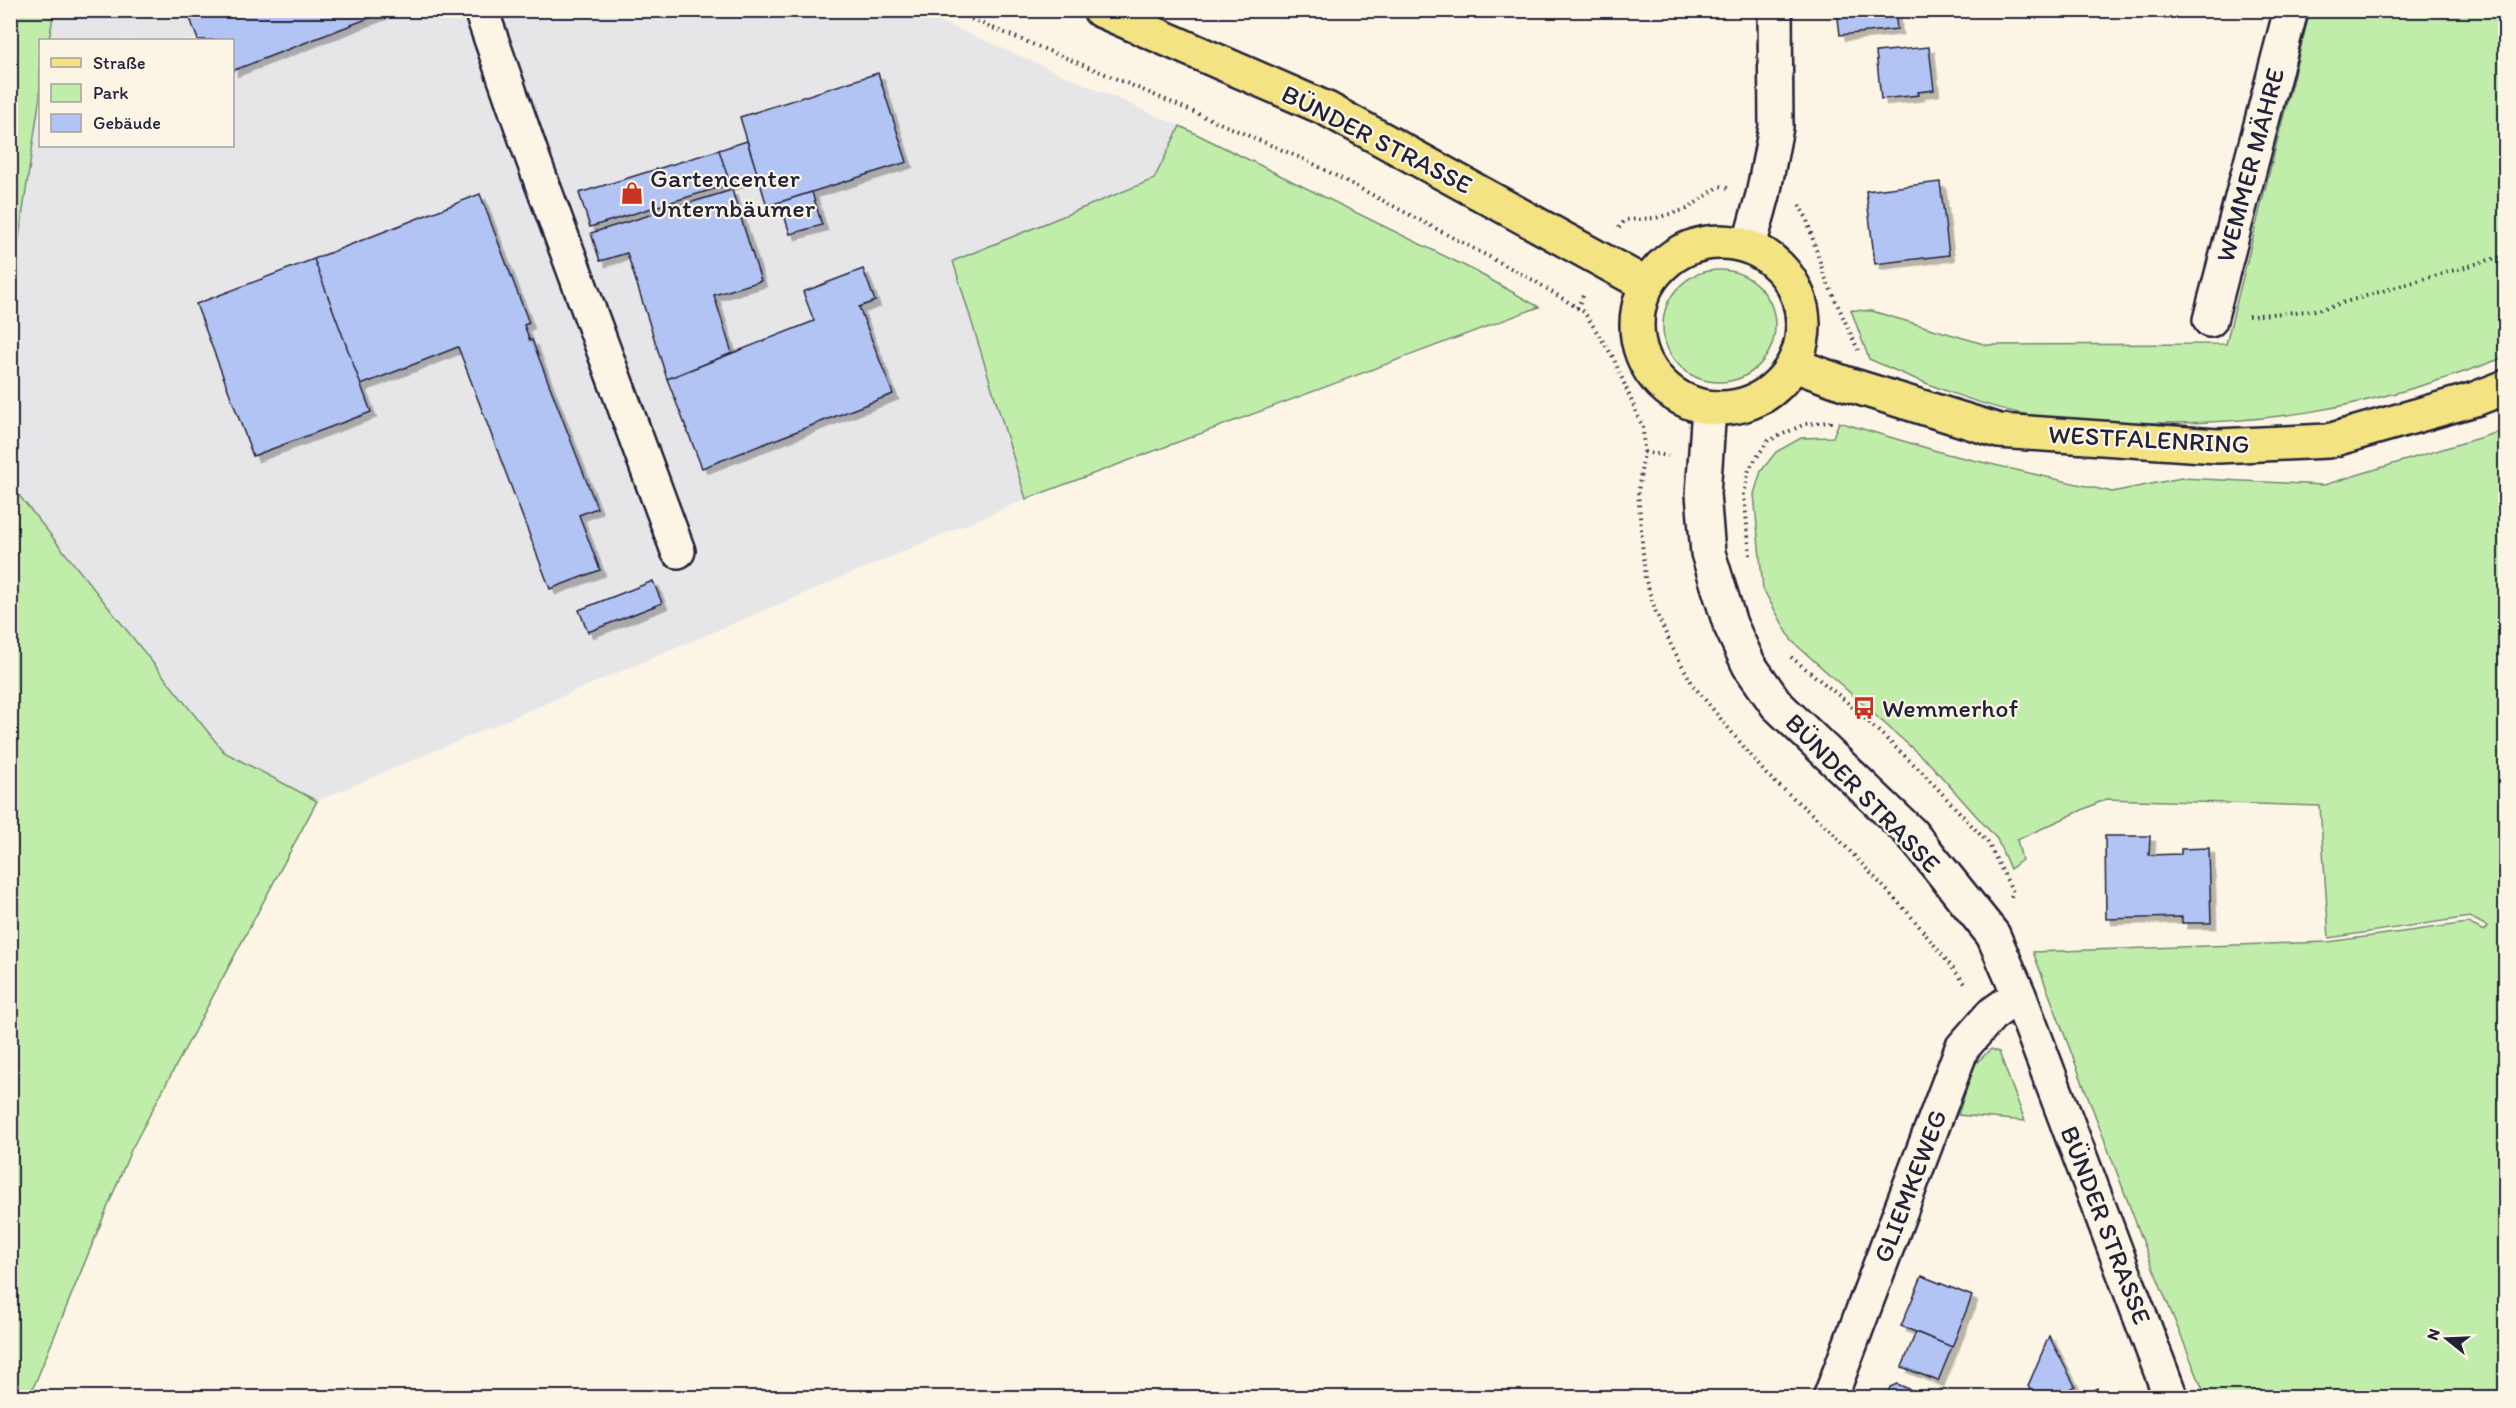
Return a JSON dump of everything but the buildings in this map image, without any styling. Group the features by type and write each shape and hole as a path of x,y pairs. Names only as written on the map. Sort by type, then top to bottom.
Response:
{"main road":[{"name":"BÜNDER STRASSE","path":"1100,10 1327,109 1647,285"},
{"path":"1726,241 1749,246 1770,258 1786,274 1798,295 1804,319 1803,335 1794,365 1767,395 1749,404 1729,409 1709,408 1683,401 1660,385 1645,363 1637,337 1637,310 1647,285 1661,265 1680,251 1702,243 1726,241"},
{"name":"WESTFALENRING","path":"1794,365 1844,383 1999,431 2218,446 2328,441 2475,399 2505,387"}],"street":[{"path":"481,10 532,159 678,551"},
{"path":"1749,246 1763,195 1776,127 1775,10"},
{"name":"WEMMER MÄHRE","path":"2210,320 2291,10"},
{"name":"BÜNDER STRASSE","path":"1709,408 1703,494 1708,553 1730,624 1749,665 1777,705 1911,833 1993,935 2019,995 2171,1398"},
{"name":"GLIEMKEWEG","path":"1830,1398 1962,1048 1991,1015 2019,995"}],"path":[{"path":"949,10 1310,162 1533,280 1584,312 1613,357 1643,428 1644,452"},
{"path":"1577,308 1600,258 1625,220 1656,218 1687,209 1720,186 1763,195"},
{"path":"2210,320 2318,310 2505,255"},
{"path":"1749,469 1744,495 1751,561"},
{"path":"1789,656 1847,702 1923,773 1988,843 2013,892 1993,935"}],"shaded area":[{"path":"54,11 917,11 1180,126 1154,179 953,261 1026,499 317,801 224,752 11,484 11,291 39,103 39,147 234,147 234,39 49,39"}],"green space":[{"path":"11,10 54,11 49,39 39,39 39,103 11,291"},
{"path":"2310,11 2505,11 2505,357 2406,390 2309,412 2209,422 2158,423 2065,419 2020,413 1954,394 1869,359 1851,310 1872,311 1987,345 2226,344"},
{"path":"1180,126 1473,270 1539,307 1026,499 953,261 1154,179"},
{"path":"1719,270 1740,274 1758,287 1771,305 1775,326 1771,347 1758,365 1740,378 1719,382 1698,378 1680,365 1667,347 1663,326 1667,305 1680,287 1698,274"},
{"path":"1839,422 1947,454 2112,492 2181,478 2324,485 2505,430 2505,1397 2206,1397 2152,1265 2033,952 2328,942 2468,923 2484,931 2487,926 2470,917 2329,938 2320,806 2106,799 2017,840 2022,860 2010,869 1997,839 1931,765 1792,641 1763,589 1754,494 1761,471 1776,452 1801,438 1833,437"},
{"path":"10,484 224,752 317,801 131,1150 29,1398 10,1397"},
{"path":"1991,1049 1999,1052 2025,1121 1958,1115 1975,1064"}],"place":[{"name":"Gartencenter Unternbäumer","path":"632,193"},
{"name":"Wemmerhof","path":"1864,708"}]}
